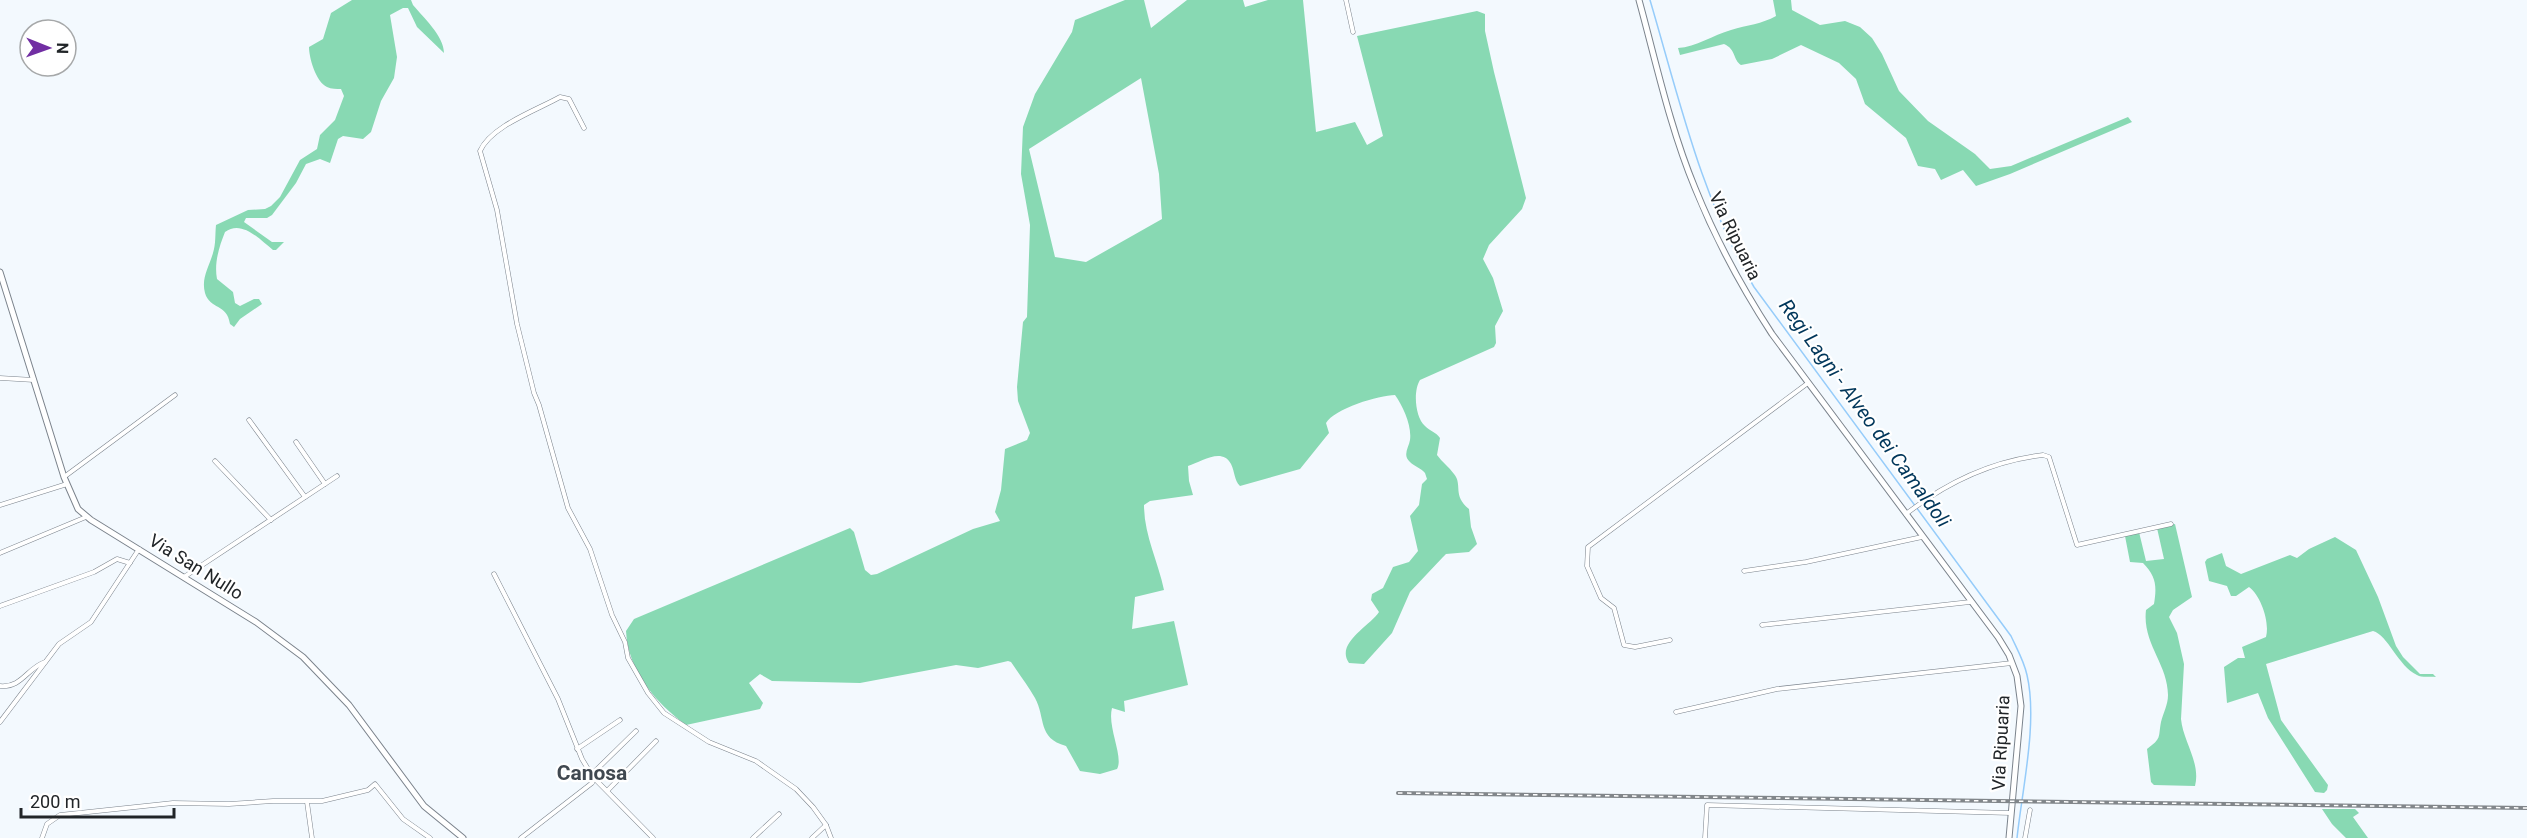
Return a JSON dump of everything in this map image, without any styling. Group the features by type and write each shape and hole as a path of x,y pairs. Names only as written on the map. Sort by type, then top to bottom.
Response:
{"street":[{"path":"1346,0 1353,32"},
{"name":"Via Ripuaria","path":"1638,0 1695,187 1727,258 1749,299 1907,513 1922,537 1998,637 2012,663 2017,676 2021,706 2009,838"},
{"path":"584,128 569,99 560,97 499,130 486,140 480,151 497,210 517,324 534,393 568,508 594,557 604,595 622,633 632,668 658,707 709,742 756,761 774,772 796,789 826,825 831,838"},
{"name":"Via San Nullo","path":"0,272 71,497 86,517 256,622 303,657 349,705 424,806 463,838"},
{"path":"0,378 35,380"},
{"path":"1670,640 1635,647 1624,645 1614,608 1601,598 1587,566 1588,547 1809,383"},
{"path":"64,477 175,395"},
{"path":"249,420 305,497"},
{"path":"296,442 325,484"},
{"path":"1907,513 1941,489 1983,468 2043,455 2049,457 2077,545 2171,524"},
{"path":"215,461 271,520"},
{"path":"183,577 338,476"},
{"path":"0,505 67,484"},
{"path":"0,553 86,517"},
{"path":"1744,571 1806,562 1922,537"},
{"path":"0,722 59,644 79,633 91,622 139,549"},
{"path":"0,606 94,572 112,561 122,559 130,563"},
{"path":"494,574 558,699 577,749 591,775 653,838"},
{"path":"1762,625 1970,602"},
{"path":"0,686 15,685 38,664 46,662"},
{"path":"1676,712 1777,688 2012,663"},
{"path":"577,749 620,720"},
{"path":"591,775 636,731"},
{"path":"608,790 656,741"},
{"path":"521,838 592,783 591,775"},
{"path":"42,838 47,824 60,815 173,803 322,801 368,790 375,784 403,819 430,838"},
{"path":"307,802 312,838"},
{"path":"1705,838 1707,805 2012,813"},
{"path":"2025,838 2030,810"},
{"path":"753,838 779,814"},
{"path":"812,838 826,825"}],"green space":[{"path":"352,0 411,0 441,40 444,53 417,27 408,8 403,8 390,15 397,57 394,78 381,101 371,132 363,139 343,136 338,139 330,163 320,159 306,164 296,183 272,215 267,218 246,218 244,222 272,242 284,242 276,250 244,229 231,229 225,232 218,255 217,279 233,292 235,303 240,306 254,299 259,299 262,304 240,319 234,327 230,324 226,313 207,298 204,288 205,277 214,250 216,225 248,210 265,209 271,206 280,197 300,160 317,149 320,135 335,120 344,96 341,89 329,88 316,75 309,47 323,39 331,13"},
{"path":"1125,0 1144,0 1151,28 1187,0 1243,0 1245,7 1268,0 1303,0 1316,132 1355,122 1367,145 1383,136 1357,36 1477,11 1485,14 1485,31 1494,72 1526,198 1522,209 1489,245 1483,259 1493,278 1503,311 1495,326 1496,343 1494,347 1420,380 1416,391 1419,417 1427,428 1440,438 1437,455 1457,478 1459,495 1469,509 1471,527 1477,544 1469,552 1446,554 1410,592 1392,633 1364,664 1349,663 1346,656 1350,642 1379,612 1371,600 1372,594 1383,588 1393,567 1409,562 1418,551 1410,516 1419,505 1422,484 1427,479 1425,473 1406,457 1410,429 1398,400 1395,395 1379,397 1347,408 1331,418 1326,423 1329,433 1300,469 1240,486 1227,459 1211,457 1188,466 1193,495 1150,501 1144,505 1149,537 1164,590 1135,597 1132,629 1174,621 1188,685 1124,701 1125,712 1112,708 1112,724 1119,764 1117,769 1100,774 1080,771 1066,746 1050,738 1046,733 1035,698 1011,662 1008,661 978,668 956,665 860,683 772,681 760,674 749,683 763,703 760,709 686,725 664,707 638,673 628,646 626,631 634,619 850,528 854,532 865,570 871,575 973,529 1000,521 995,512 1001,490 1005,449 1027,440 1030,433 1018,401 1017,387 1023,322 1027,317 1030,225 1021,174 1023,127 1035,94 1072,32 1075,20","holes":["1141,78 1159,174 1162,219 1086,262 1055,257 1029,149"]},
{"path":"1773,0 1791,0 1792,10 1820,25 1845,21 1860,27 1872,38 1882,54 1899,91 1928,121 1975,154 1990,169 2011,166 2128,117 2132,122 2010,174 1976,186 1963,170 1941,180 1935,169 1918,166 1906,138 1865,104 1856,79 1839,63 1801,45 1772,59 1741,65 1731,49 1724,44 1680,55 1678,48 1771,19 1776,16"},
{"path":"2175,524 2192,597 2173,610 2169,617 2177,633 2184,664 2181,719 2196,769 2195,786 2154,785 2151,782 2147,749 2158,737 2168,699 2167,684 2151,643 2146,622 2146,610 2154,604 2154,582 2151,572 2143,563 2130,562 2125,536 2139,532 2146,561 2164,559 2157,528"},
{"path":"2335,537 2356,550 2378,597 2396,646 2403,657 2420,674 2433,674 2436,677 2419,676 2410,671 2384,638 2373,631 2266,664 2281,720 2328,785 2324,793 2315,792 2268,718 2258,693 2227,703 2224,667 2238,658 2245,658 2242,647 2266,637 2266,617 2261,603 2249,587 2236,596 2231,596 2227,586 2209,581 2205,562 2222,553 2226,566 2241,574 2290,555 2297,558 2309,549"},
{"path":"2322,809 2355,809 2359,813 2353,817 2368,838 2346,838 2332,824"}],"waterway":[{"name":"Regi Lagni - Alveo dei Camaldoli","path":"1650,0 1705,183 1719,218 1754,287 2011,636 2020,655 2027,675 2031,714 2017,838"}],"railway":[{"path":"1398,793 2527,808"}],"district":[{"name":"Canosa","path":"592,773"}]}
